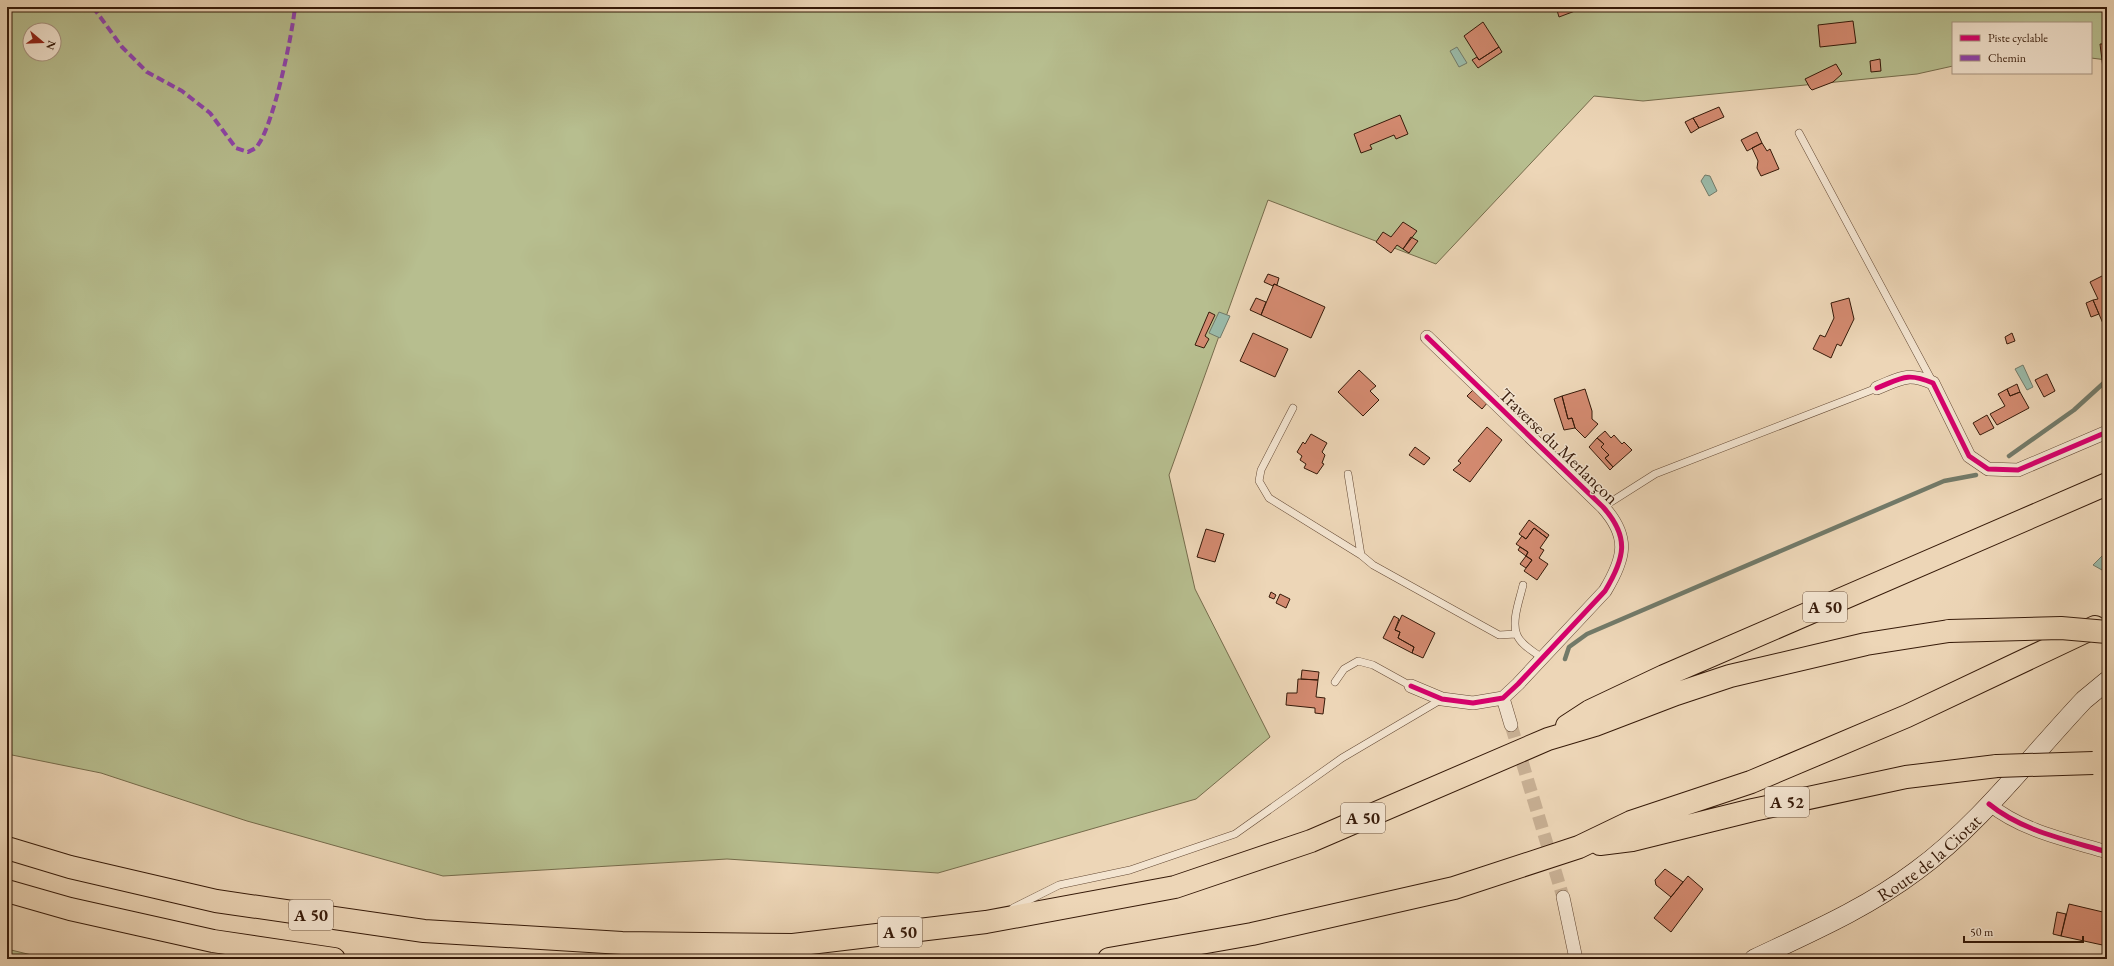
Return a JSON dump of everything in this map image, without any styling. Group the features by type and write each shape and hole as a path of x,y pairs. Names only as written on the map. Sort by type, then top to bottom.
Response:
{"highway":[{"name":"A 50","path":"7,848 70,867 216,901 424,931 622,943 794,945 986,922 1175,887 1311,841 1548,739 1590,711 1658,680 2107,484"},
{"path":"1109,959 1252,934 1454,888 1579,847 1631,822 1751,782 1907,716 2107,621"},
{"path":"1548,739 1595,725 1676,694 1730,676 1866,644 1949,631 2060,628 2107,632"},
{"name":"A 52","path":"1579,847 1632,840 1753,810 1906,777 1996,766 2100,763"},
{"name":"A 50","path":"7,890 70,909 213,941 334,959"}],"main road":[{"name":"Route de la Ciotat","path":"1754,959 1835,920 1916,872 1958,836 2084,700 2107,681"}],"street":[{"name":"Traverse du Merlançon","path":"1427,337 1603,507 1615,520 1620,533 1620,561 1606,591 1503,698"},
{"path":"1877,388 1904,377 1918,376 1933,383 1969,456 1988,469 2018,470 2107,432"},
{"path":"1411,686 1442,699 1473,702 1503,698 1511,725"},
{"path":"1989,804 1998,811 2037,831 2107,852"},
{"path":"1563,897 1576,959"}],"lane":[{"path":"1799,133 1933,383"},
{"path":"1603,507 1656,474 1877,388"},
{"path":"1293,408 1261,470 1259,481 1269,498 1361,555 1373,565 1499,635 1516,634"},
{"path":"1348,474 1361,555"},
{"path":"1523,585 1516,616 1516,634 1522,643 1542,658"},
{"path":"1335,682 1344,669 1358,661 1373,665 1411,686"},
{"path":"986,922 1059,885 1130,870 1235,834 1342,758 1442,699"}],"green space":[{"path":"7,7 2107,7 2107,60 2092,58 2092,22 1952,22 1952,66 1917,74 1643,101 1594,96 1436,264 1268,200 1169,475 1195,589 1270,737 1196,799 938,873 727,859 443,876 247,821 101,773 7,754"},
{"path":"7,949 48,959 7,959"}],"shaded area":[{"path":"1457,47 1467,63 1459,67 1450,51"},
{"path":"1705,175 1710,176 1717,191 1709,196 1701,181"},
{"path":"1219,312 1230,316 1220,338 1209,333"},
{"path":"2023,365 2033,387 2027,390 2015,369"},
{"path":"2107,551 2107,567 2102,570 2093,565"}],"building":[{"path":"1556,7 1583,7 1583,8 1559,17"},
{"path":"1853,21 1856,43 1820,47 1818,25"},
{"path":"1483,22 1499,47 1479,60 1464,36"},
{"path":"2100,44 2107,44 2107,67 2103,68"},
{"path":"1499,47 1502,52 1478,68 1472,60 1477,57 1479,60"},
{"path":"1880,59 1881,71 1871,72 1870,61"},
{"path":"1836,64 1842,74 1833,82 1812,90 1810,88 1805,79"},
{"path":"1719,107 1724,117 1699,128 1693,118"},
{"path":"1400,115 1408,134 1396,139 1394,135 1370,145 1372,149 1361,153 1354,134"},
{"path":"1693,118 1699,128 1691,133 1685,122"},
{"path":"1757,132 1762,143 1747,151 1741,140"},
{"path":"1762,143 1767,151 1770,149 1779,169 1761,176 1757,168 1758,161 1752,148"},
{"path":"1403,222 1417,231 1403,249 1397,245 1391,253 1376,242 1383,232 1391,237"},
{"path":"1411,237 1418,241 1409,253 1403,249"},
{"path":"1268,274 1279,278 1277,285 1274,284 1273,286 1264,282"},
{"path":"2104,275 2107,283 2107,333 2093,300 2098,299 2090,282"},
{"path":"1274,284 1325,307 1311,338 1261,315"},
{"path":"1256,298 1266,302 1261,315 1250,310"},
{"path":"1849,298 1854,319 1841,346 1837,344 1831,358 1813,349 1820,335 1825,337 1834,318 1831,303"},
{"path":"2093,300 2099,314 2091,317 2086,303"},
{"path":"1209,312 1215,315 1205,336 1209,339 1204,348 1195,345"},
{"path":"1253,333 1288,349 1275,377 1240,361"},
{"path":"2012,333 2015,341 2007,344 2005,337"},
{"path":"1359,370 1376,386 1370,391 1379,400 1363,416 1338,392"},
{"path":"2047,374 2055,391 2044,397 2035,380"},
{"path":"2017,384 2020,392 2010,396 2007,389"},
{"path":"1474,389 1488,402 1482,409 1467,396"},
{"path":"1585,389 1592,411 1592,419 1598,424 1585,438 1575,428 1572,418 1568,419 1562,396"},
{"path":"2007,389 2010,396 2020,392 2029,408 1997,425 1990,414 2005,406 1998,394"},
{"path":"1562,396 1568,419 1572,418 1575,428 1564,430 1554,399"},
{"path":"1987,415 1994,428 1980,435 1973,423"},
{"path":"1487,427 1502,440 1470,482 1453,470 1461,463 1458,461"},
{"path":"1605,431 1611,438 1614,435 1622,444 1624,442 1632,450 1613,467 1605,458 1609,455 1601,447 1604,444 1597,438"},
{"path":"1311,434 1327,443 1322,452 1325,455 1322,463 1324,464 1317,474 1304,468 1306,464 1300,460 1302,456 1297,452 1303,442 1305,444"},
{"path":"1597,438 1604,444 1601,447 1609,455 1605,458 1613,467 1610,470 1589,447"},
{"path":"1415,447 1430,458 1424,465 1409,455"},
{"path":"1529,520 1549,535 1547,538 1534,528 1526,539 1519,534"},
{"path":"1534,528 1547,538 1540,548 1544,550 1539,558 1548,564 1537,580 1524,571 1532,560 1526,556 1528,552 1516,544 1522,536 1526,539"},
{"path":"1206,529 1224,534 1215,562 1197,557"},
{"path":"1520,547 1528,552 1526,556 1518,550"},
{"path":"1526,556 1532,560 1526,568 1520,564"},
{"path":"1271,592 1276,595 1274,599 1269,597"},
{"path":"1280,594 1290,599 1286,608 1276,603"},
{"path":"1402,615 1435,633 1423,658 1412,653 1414,647 1398,638 1400,632 1395,630"},
{"path":"1394,616 1399,619 1395,630 1400,632 1398,638 1414,647 1412,653 1383,638"},
{"path":"1302,670 1319,672 1318,680 1301,679"},
{"path":"1298,679 1318,680 1316,697 1325,698 1323,714 1315,713 1315,708 1286,705 1287,693 1297,693"},
{"path":"1665,869 1683,882 1671,897 1656,885 1655,880"},
{"path":"1688,876 1703,889 1671,932 1654,918"},
{"path":"2069,904 2107,913 2107,946 2061,936"},
{"path":"2057,912 2066,914 2061,936 2053,934"}],"waterway":[{"path":"2009,456 2074,410 2107,380"},
{"path":"1565,659 1569,647 1587,634 1944,481 1976,475"}],"tunnel":[{"path":"1511,725 1563,897"}],"marked path":[{"path":"93,7 122,47 147,72 182,91 210,113 236,148 248,152 257,146 264,134 270,118 286,58 295,7"}],"cycle path":[{"path":"1411,686 1442,699 1473,703 1503,698 1605,591 1617,568 1622,548 1618,528 1603,507 1427,337"},
{"path":"1877,388 1893,381 1910,377 1933,383 1969,456 1988,469 2018,470 2107,432"},
{"path":"1989,804 2030,828 2061,839 2107,852"}]}
